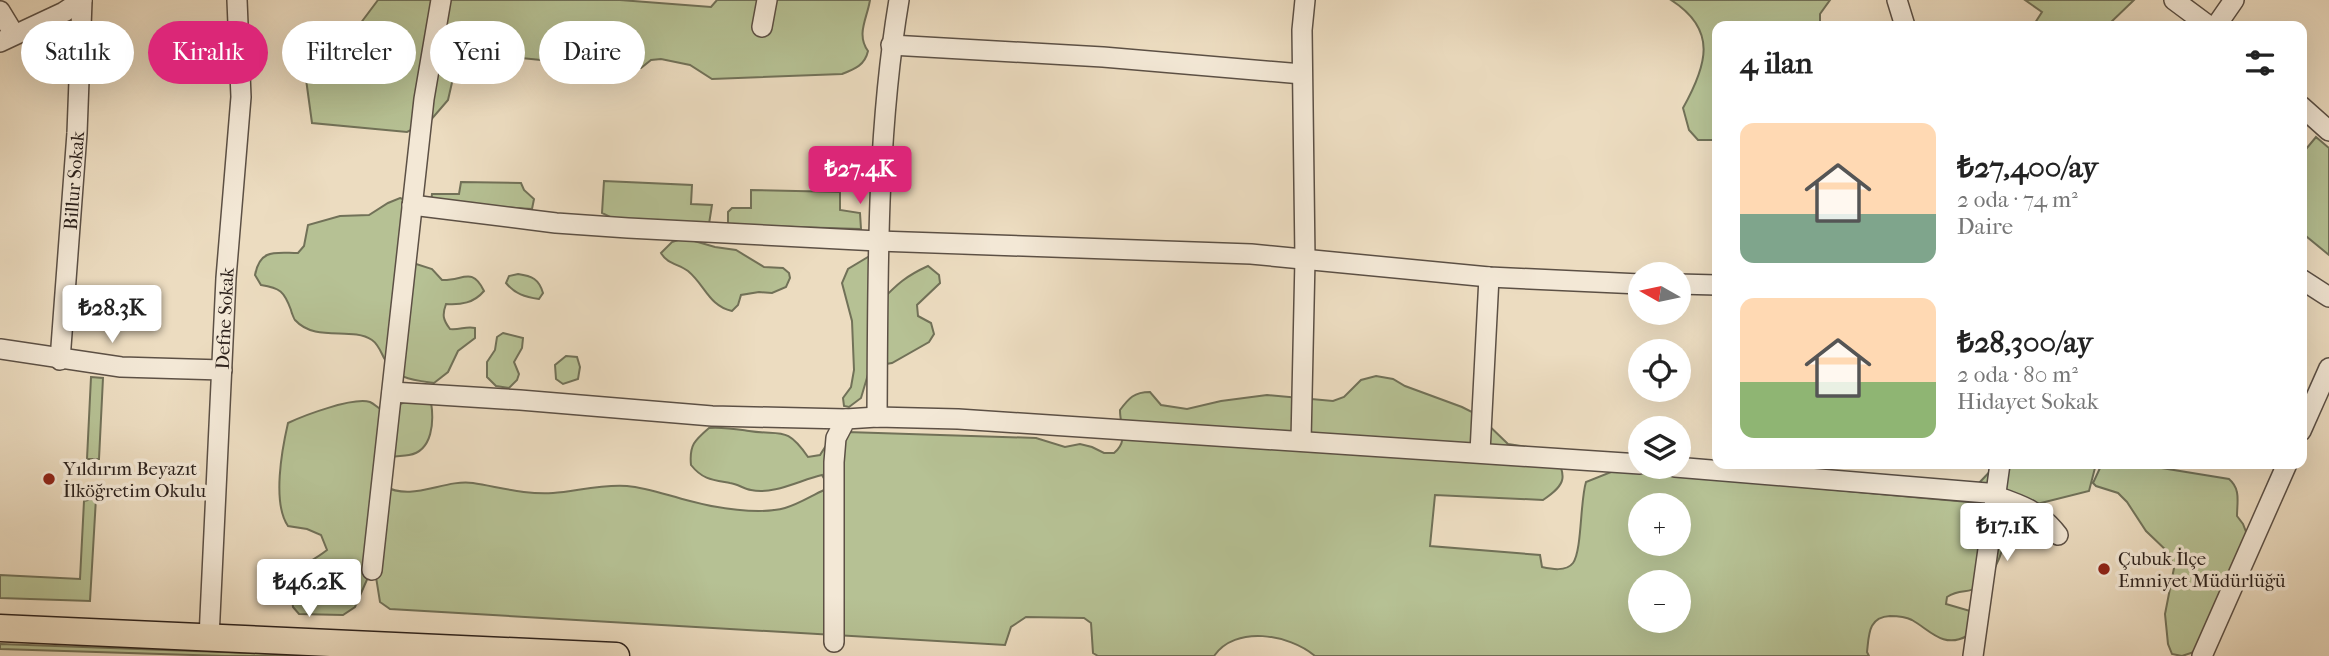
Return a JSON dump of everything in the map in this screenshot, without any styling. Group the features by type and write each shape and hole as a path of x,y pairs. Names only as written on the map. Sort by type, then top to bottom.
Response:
{"main road":[{"path":"0,628 616,656"}],"street":[{"path":"0,11 7,38 44,22 82,0"},
{"name":"Billur Sokak","path":"60,360 77,133 82,0"},
{"name":"Defne Sokak","path":"209,638 226,278 241,97 237,0"},
{"path":"372,570 412,205 433,36 441,0"},
{"path":"762,27 767,0"},
{"path":"877,417 878,241 891,46 899,0"},
{"path":"1301,441 1305,259 1302,30 1305,0"},
{"path":"1897,0 1903,21"},
{"path":"2174,0 2202,21"},
{"path":"2219,21 2234,0"},
{"path":"891,46 1103,57 1302,74"},
{"path":"2307,111 2329,131"},
{"path":"412,205 556,223 878,241 1134,249 1305,259 1489,277 1628,283"},
{"path":"1480,452 1489,277"},
{"path":"2307,283 2329,297"},
{"path":"1691,284 1712,285"},
{"path":"0,349 60,360 154,369 222,370"},
{"path":"2307,418 2329,368"},
{"path":"392,392 712,416 958,419 1628,463"},
{"path":"834,642 834,462 836,438 846,419"},
{"path":"1691,468 1975,492 2021,505 2045,518 2058,535"},
{"path":"1973,656 1999,469"},
{"path":"2202,656 2285,469"}],"green space":[{"path":"378,0 620,0 711,7 717,0 870,0 863,26 867,56 862,63 842,74 712,79 690,65 661,59 651,60 645,65 645,21 539,21 539,60 525,58 525,21 430,21 430,84 452,84 448,100 430,121 407,132 312,123 307,84 416,84 416,21 362,21"},
{"path":"1671,0 1830,0 1820,14 1820,21 1712,21 1712,140 1698,140 1689,130 1683,108 1698,77 1704,49 1696,23"},
{"path":"2025,0 2134,0 2112,21 2036,21 2042,12"},
{"path":"2316,137 2329,148 2329,255 2307,237 2307,148"},
{"path":"604,181 692,185 691,204 712,205 709,224 612,218 602,213"},
{"path":"461,182 521,183 534,199 532,209 431,203 432,194 459,194"},
{"path":"751,190 840,192 840,210 860,213 861,229 728,225 728,212 732,208 751,208"},
{"path":"400,198 408,201 413,263 432,269 442,280 471,277 480,283 484,291 467,302 446,304 444,317 450,329 475,328 475,338 458,351 448,372 434,383 411,379 393,370 376,344 364,336 323,333 303,327 295,319 283,295 277,289 261,285 255,275 257,266 265,256 298,253 304,246 308,225 340,216 369,215"},
{"path":"684,238 736,250 764,267 783,268 790,278 786,287 772,293 741,295 738,305 732,311 724,308 712,300 688,271 670,262 661,253 672,242"},
{"path":"868,257 877,257 880,302 902,281 928,266 939,275 940,283 917,305 918,316 931,323 934,334 929,342 892,363 874,366 869,371 861,398 849,407 844,406 843,398 851,387 854,370 852,321 842,283 848,269"},
{"path":"518,274 537,281 543,293 539,299 521,294 506,283 509,276"},
{"path":"503,333 523,338 522,348 514,362 519,374 509,388 496,386 487,377 487,362 495,350 497,337"},
{"path":"566,356 577,357 580,367 578,379 563,384 556,379 555,365"},
{"path":"1376,376 1393,379 1478,415 1508,444 1554,451 1561,467 1561,484 1543,500 1435,495 1430,546 1540,555 1542,567 1554,569 1570,566 1576,557 1586,482 1616,470 1628,471 1628,479 1691,479 1691,477 1991,504 1979,483 1992,469 2095,469 2089,491 2033,505 2010,518 2000,556 1991,574 1974,589 1947,597 1946,604 1984,615 1970,634 1958,639 1944,639 1910,619 1883,617 1871,628 1867,652 1869,656 1315,656 1291,642 1263,636 1235,640 1223,646 1214,656 1098,656 1093,653 1091,623 1084,618 1026,617 1011,627 1005,645 390,609 380,602 376,577 369,575 355,607 343,615 299,614 293,607 293,575 327,550 321,535 307,529 288,526 283,516 279,490 288,423 341,404 370,402 384,411 412,399 431,402 432,426 423,448 409,455 391,457 384,486 395,490 417,491 462,483 543,493 627,486 712,506 763,511 785,508 800,502 824,490 826,482 822,475 778,489 760,491 704,476 691,465 691,452 697,440 709,428 782,434 794,440 808,457 820,455 827,444 847,432 1036,438 1065,447 1080,444 1104,453 1114,453 1121,444 1123,433 1120,410 1129,399 1140,393 1150,392 1161,405 1187,409 1267,395 1333,401 1344,397 1361,380"},
{"path":"91,377 103,378 99,459 87,459"},
{"path":"2100,469 2168,469 2229,479 2233,483 2237,491 2237,516 2248,537 2194,652 2182,656 2172,654 2168,644 2165,614 2174,568 2169,553 2146,531 2118,493 2093,483"},
{"path":"96,498 90,601 0,598 0,575 80,579 84,501"},
{"path":"0,644 335,656 225,656 0,649"}],"place":[{"name":"Yıldırım Beyazıt İlköğretim Okulu","path":"49,479"},
{"name":"Çubuk İlçe Emniyet Müdürlüğü","path":"2104,569"}]}
